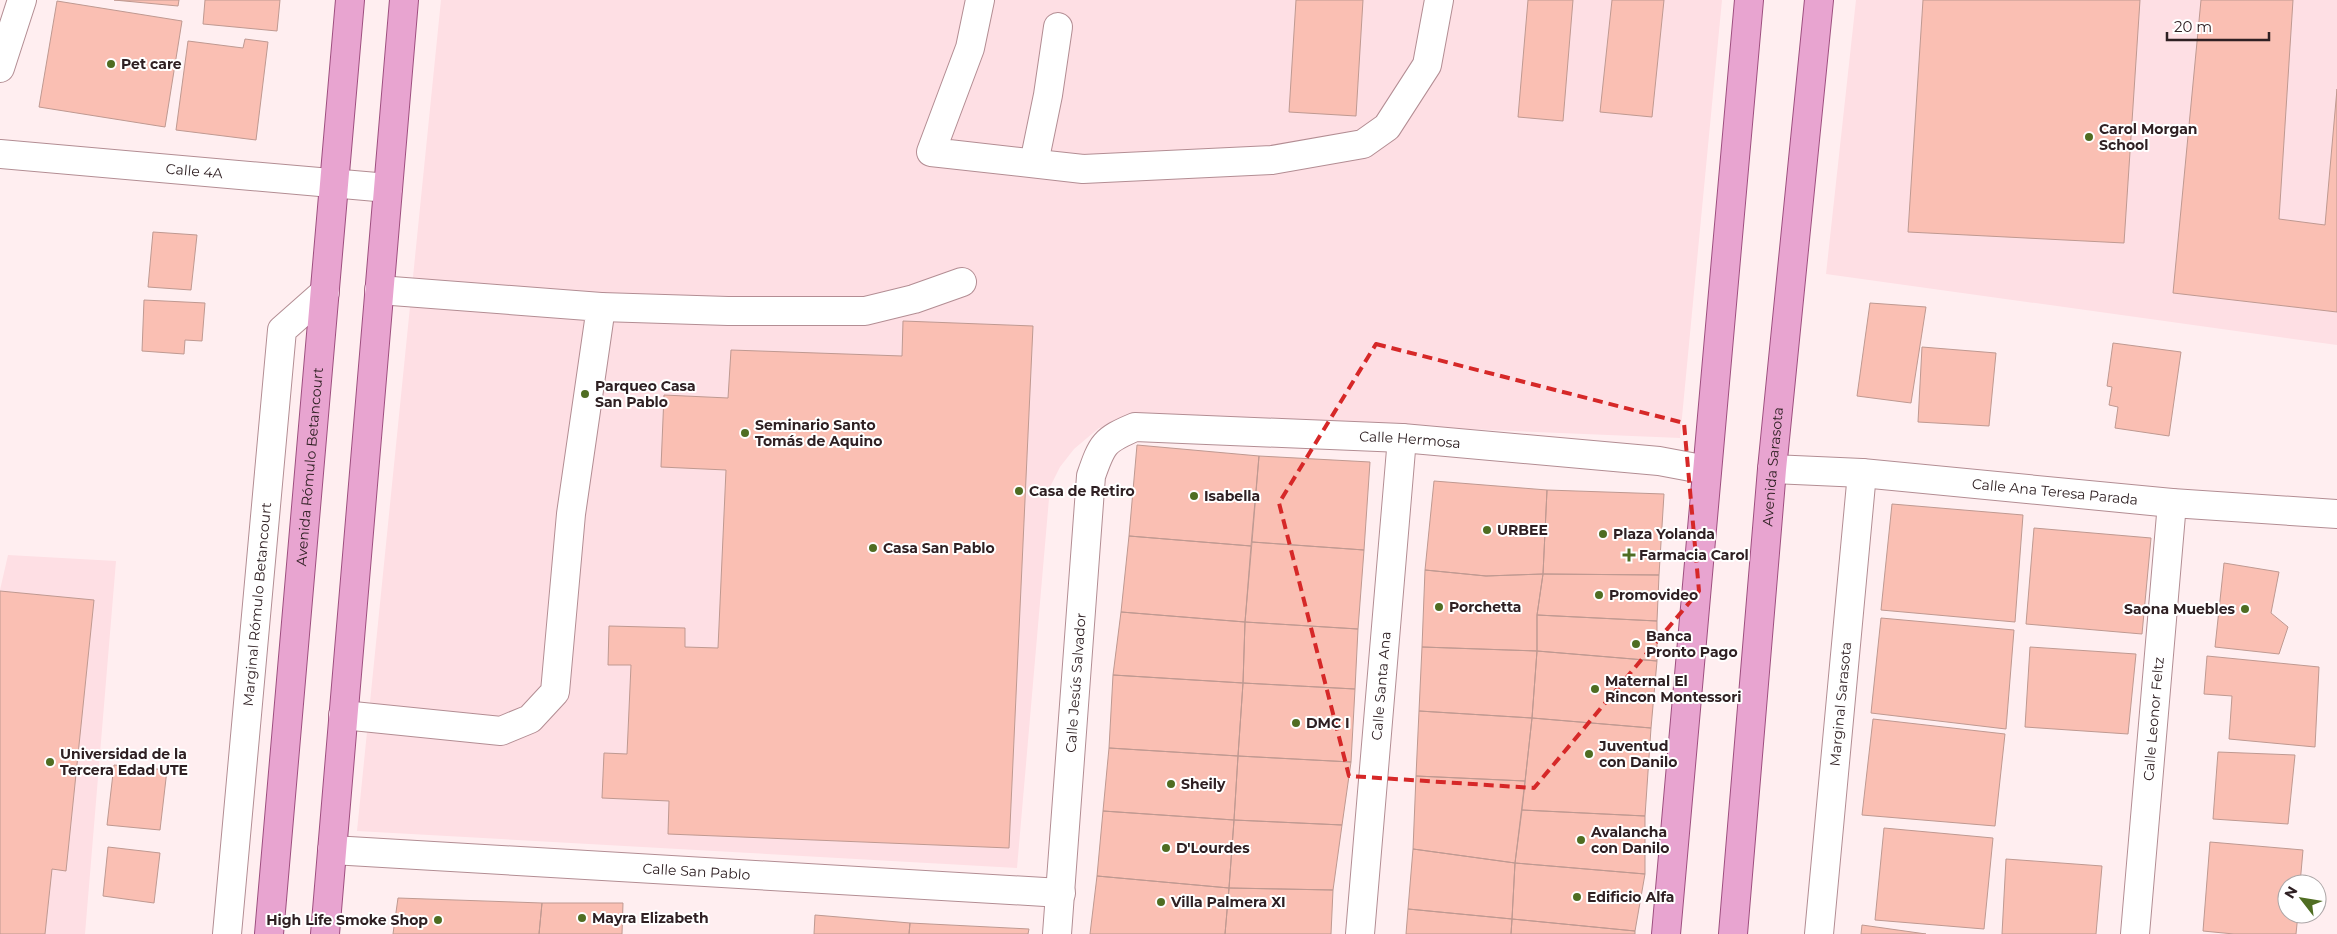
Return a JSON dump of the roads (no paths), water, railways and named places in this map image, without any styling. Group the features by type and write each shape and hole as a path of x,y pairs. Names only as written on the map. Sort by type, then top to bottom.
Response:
{"main road":[{"name":"Avenida Rómulo Betancourt","path":"269,934 350,0"},
{"path":"325,934 404,0"},
{"path":"1666,934 1749,0"},
{"name":"Avenida Sarasota","path":"1733,934 1772,470 1819,0"}],"street":[{"path":"0,68 22,0"},
{"path":"980,0 970,48 931,152 1083,169 1272,160 1364,144 1387,127 1427,65 1439,0"},
{"path":"1034,163 1048,95 1058,27"},
{"name":"Calle 4A","path":"0,154 388,188"},
{"path":"379,290 601,307 728,311 865,311 914,299 962,282"},
{"name":"Marginal Rómulo Betancourt","path":"227,934 282,330 324,292"},
{"path":"343,715 501,731 530,719 555,692 571,514 601,307"},
{"name":"Calle Hermosa","path":"1112,437 1135,428 1402,438 1659,461 1707,470"},
{"name":"Calle Jesús Salvador","path":"1057,934 1091,476 1099,452 1112,437"},
{"name":"Calle Santa Ana","path":"1360,934 1402,438"},
{"name":"Calle Ana Teresa Parada","path":"1772,470 1862,473 2172,503 2337,514"},
{"name":"Marginal Sarasota","path":"1820,934 1862,473"},
{"name":"Calle Leonor Feltz","path":"2135,934 2172,503"},
{"name":"Calle San Pablo","path":"332,850 1061,893"}],"place":[{"name":"Pet care","path":"111,64"},
{"name":"Carol Morgan School","path":"2089,137"},
{"name":"Parqueo Casa San Pablo","path":"585,394"},
{"name":"Seminario Santo Tomás de Aquino","path":"745,433"},
{"name":"Casa de Retiro","path":"1019,491"},
{"name":"Isabella","path":"1194,496"},
{"name":"URBEE","path":"1487,530"},
{"name":"Plaza Yolanda","path":"1603,534"},
{"name":"Casa San Pablo","path":"873,548"},
{"name":"Farmacia Carol","path":"1629,555"},
{"name":"Promovideo","path":"1599,595"},
{"name":"Porchetta","path":"1439,607"},
{"name":"Saona Muebles","path":"2245,609"},
{"name":"Banca Pronto Pago","path":"1636,644"},
{"name":"Maternal El Rincon Montessori","path":"1595,689"},
{"name":"DMC I","path":"1296,723"},
{"name":"Juventud con Danilo","path":"1589,754"},
{"name":"Universidad de la Tercera Edad UTE","path":"50,762"},
{"name":"Sheily","path":"1171,784"},
{"name":"Avalancha con Danilo","path":"1581,840"},
{"name":"D'Lourdes","path":"1166,848"},
{"name":"Edificio Alfa","path":"1577,897"},
{"name":"Villa Palmera XI","path":"1161,902"},
{"name":"Mayra Elizabeth","path":"582,918"},
{"name":"High Life Smoke Shop","path":"438,920"}]}
